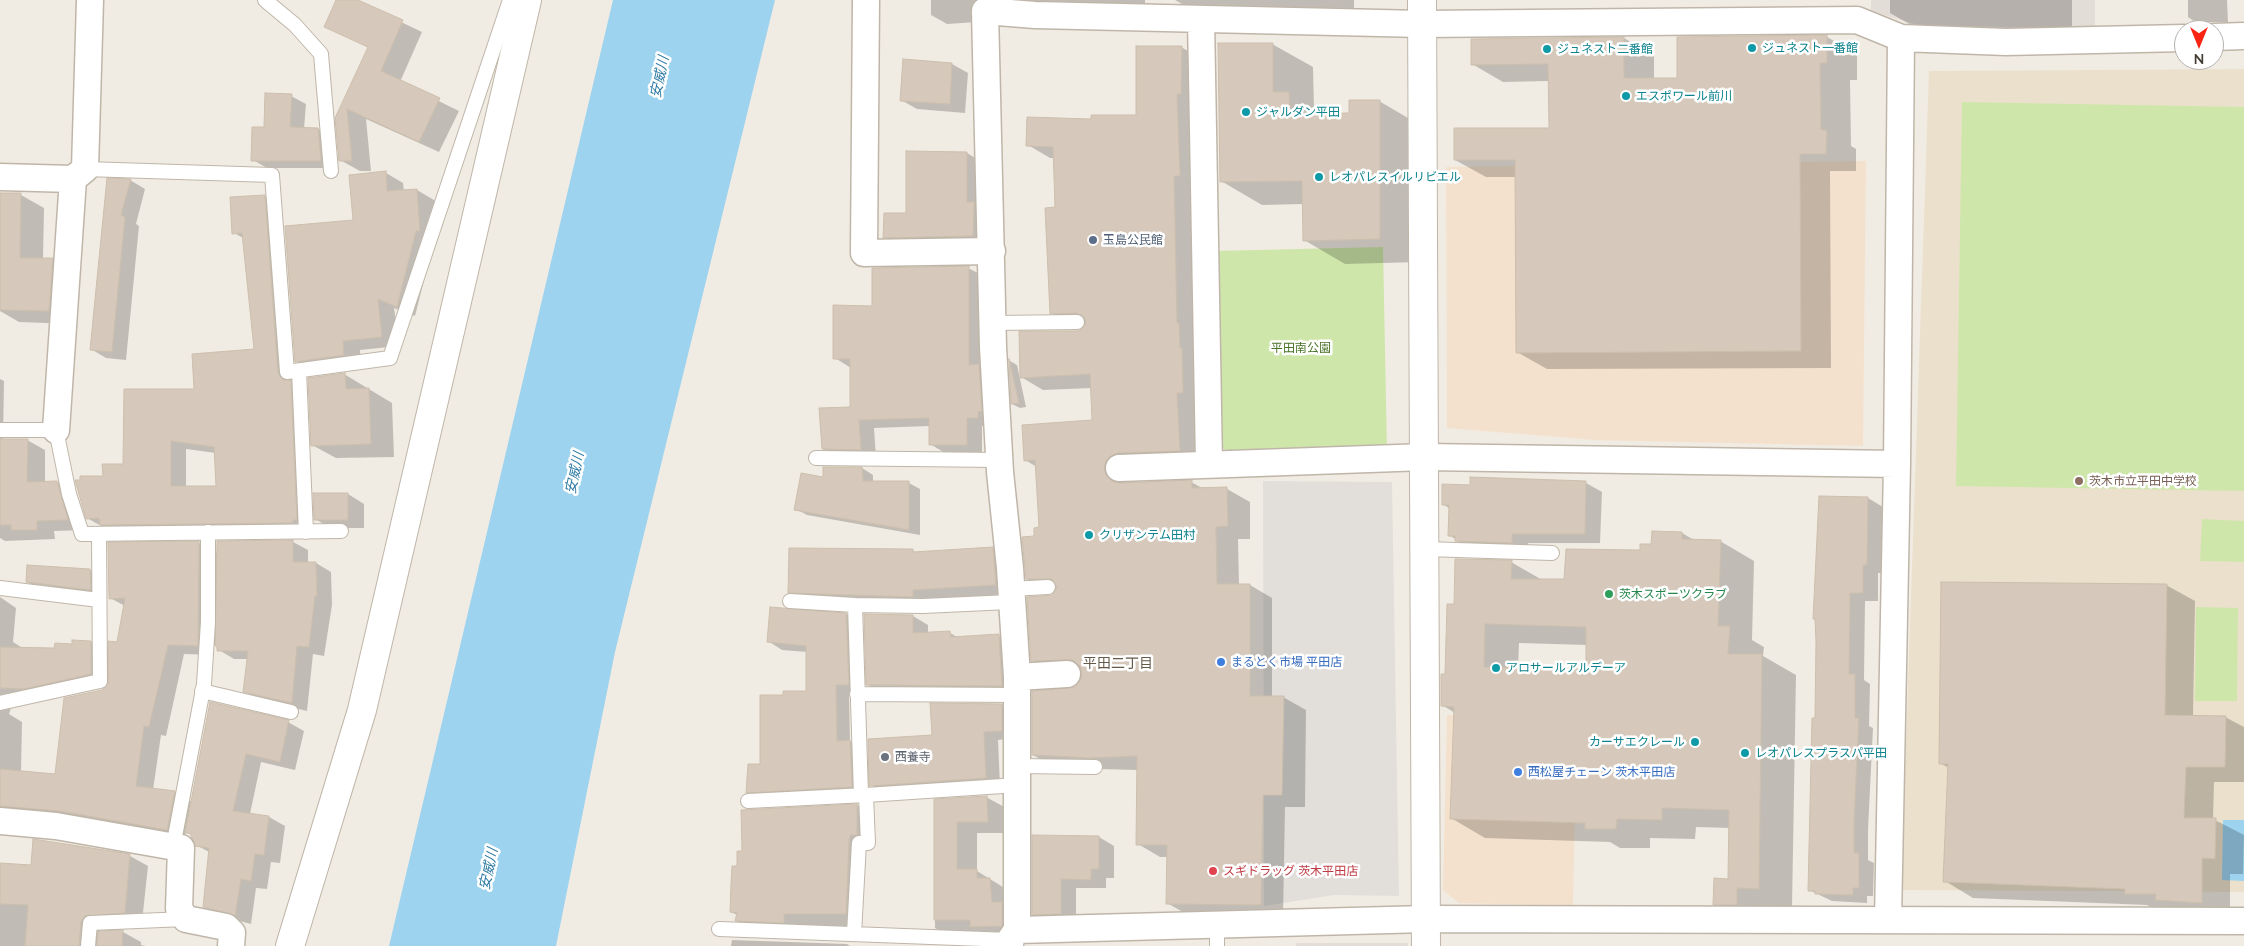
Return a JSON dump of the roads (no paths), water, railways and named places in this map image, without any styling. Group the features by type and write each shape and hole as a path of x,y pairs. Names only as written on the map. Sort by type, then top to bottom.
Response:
{"street":[{"path":"56,430 79,174 90,0"},
{"path":"290,946 362,710 527,0"},
{"path":"866,0 864,253 992,252"},
{"path":"2174,38 2006,42 1901,38 1857,10 1422,12 1200,19 1156,9 982,5 999,460 1017,686 1018,776 1012,939 1217,935 1426,919 1888,919 2244,922"},
{"path":"1422,12 1426,946"},
{"path":"1200,19 1209,464"},
{"path":"2224,37 2244,36"},
{"path":"1888,919 1897,464 1901,38"},
{"path":"0,176 79,174"},
{"path":"1119,468 1425,457 1897,464"},
{"path":"1017,686 1067,674"},
{"path":"0,821 56,826 181,848 179,909 186,919 226,927 232,933 231,946"}],"lane":[{"path":"265,0 295,25 321,54 331,171"},
{"path":"79,174 272,175 287,372 390,358 510,0"},
{"path":"993,323 1077,322"},
{"path":"298,370 306,532"},
{"path":"0,430 56,430 69,494 82,534 341,531"},
{"path":"816,458 999,460"},
{"path":"173,847 202,691 208,622 208,532"},
{"path":"0,703 100,681 98,534"},
{"path":"1425,549 1552,553"},
{"path":"790,600 855,605 923,606 1010,595 1048,587"},
{"path":"0,588 99,600"},
{"path":"854,934 859,843 868,843 858,742 861,742 857,694 855,605"},
{"path":"857,694 1017,686"},
{"path":"202,691 291,712"},
{"path":"748,800 863,795 1095,767"},
{"path":"88,946 90,923 186,919"},
{"path":"718,929 1012,939"}],"water":[{"name":"安威川","path":"613,0 775,0 615,652 556,946 389,946"},
{"path":"2223,820 2244,820 2244,881 2222,880"}],"place":[{"name":"ジュネスト一番館","path":"1752,48"},
{"name":"ジュネスト二番館","path":"1547,49"},
{"name":"エスポワール前川","path":"1626,96"},
{"name":"ジャルダン平田","path":"1246,112"},
{"name":"レオパレスイルリビエル","path":"1319,177"},
{"name":"玉島公民館","path":"1093,240"},
{"name":"茨木市立平田中学校","path":"2079,481"},
{"name":"クリザンテム田村","path":"1089,535"},
{"name":"茨木スポーツクラブ","path":"1609,594"},
{"name":"まるとく市場 平田店","path":"1221,662"},
{"name":"アロサールアルデーア","path":"1496,668"},
{"name":"カーサエクレール","path":"1695,742"},
{"name":"レオパレスプラスパ平田","path":"1745,753"},
{"name":"西養寺","path":"885,757"},
{"name":"西松屋チェーン 茨木平田店","path":"1518,772"},
{"name":"スギドラッグ 茨木平田店","path":"1213,871"}],"district":[{"name":"平田二丁目","path":"1118,664"}],"park label":[{"name":"平田南公園","path":"1301,348"}]}
